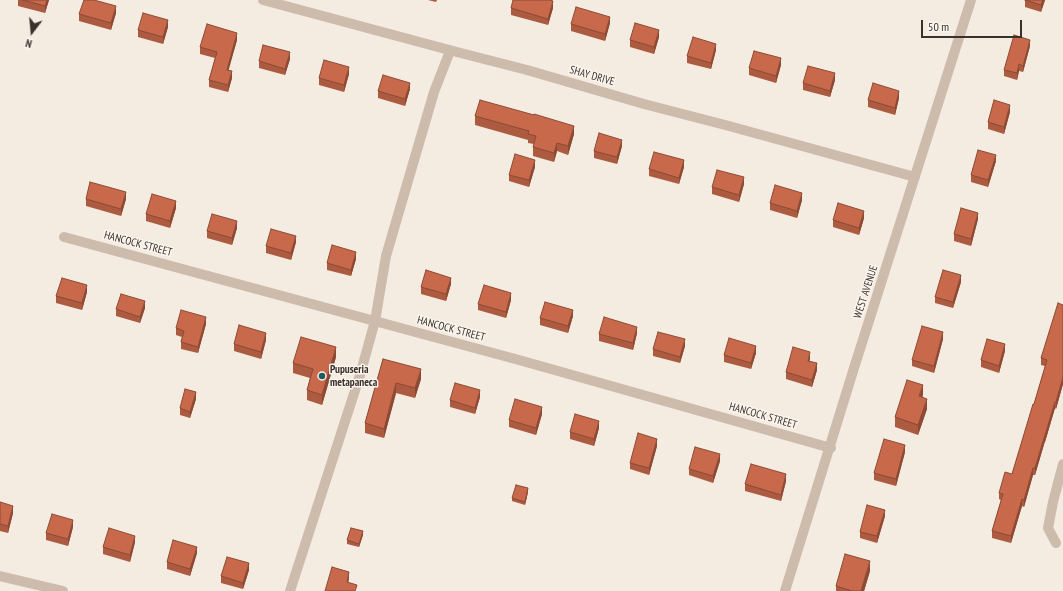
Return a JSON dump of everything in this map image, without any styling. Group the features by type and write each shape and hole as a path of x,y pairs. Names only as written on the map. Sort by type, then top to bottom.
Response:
{"street":[{"name":"SHAY DRIVE","path":"263,0 450,51 527,70 644,104 915,177"},
{"name":"WEST AVENUE","path":"785,591 971,0"},
{"path":"290,591 376,321 386,256 434,92 450,51"},
{"name":"HANCOCK STREET","path":"64,237 518,360 830,448"},
{"path":"1056,543 1048,528 1063,464"},
{"path":"0,576 62,591"}],"building":[{"path":"23,0 47,0 45,6"},
{"path":"84,0 94,0 116,6 111,23 79,14"},
{"path":"513,0 553,1 548,19 511,8"},
{"path":"1025,0 1043,0 1041,5"},
{"path":"576,7 610,17 605,34 571,24"},
{"path":"143,13 168,20 163,37 138,30"},
{"path":"635,23 659,30 654,47 630,40"},
{"path":"207,24 237,33 227,70 232,71 228,85 209,80 217,52 200,47"},
{"path":"1014,35 1030,40 1023,66 1019,64 1017,73 1004,70"},
{"path":"693,37 716,44 711,63 687,56"},
{"path":"263,45 290,52 285,69 259,61"},
{"path":"754,51 781,58 776,76 749,68"},
{"path":"324,60 349,67 344,85 319,78"},
{"path":"808,66 835,73 830,91 803,83"},
{"path":"383,75 410,83 405,99 378,91"},
{"path":"873,83 899,91 895,108 868,100"},
{"path":"480,100 574,126 568,146 557,143 554,153 533,147 536,136 528,134 529,131 475,116"},
{"path":"994,100 1010,105 1004,127 988,122"},
{"path":"599,133 622,140 617,157 594,151"},
{"path":"978,150 996,155 988,180 971,175"},
{"path":"654,152 684,160 679,178 649,169"},
{"path":"515,154 535,160 529,180 509,175"},
{"path":"717,170 744,177 739,195 712,187"},
{"path":"90,182 126,192 121,209 86,199"},
{"path":"775,185 802,193 797,211 770,203"},
{"path":"152,194 176,201 170,221 146,214"},
{"path":"838,203 864,211 859,228 833,220"},
{"path":"961,208 978,213 971,239 954,234"},
{"path":"212,214 237,221 232,238 207,231"},
{"path":"271,229 296,236 291,253 266,246"},
{"path":"332,245 356,252 351,270 327,263"},
{"path":"426,270 451,278 446,294 421,287"},
{"path":"943,270 961,275 953,302 935,297"},
{"path":"62,278 87,285 82,303 56,296"},
{"path":"484,285 511,293 506,312 478,304"},
{"path":"121,294 145,301 140,317 116,309"},
{"path":"545,302 573,310 568,326 540,318"},
{"path":"1058,303 1063,305 1063,377 1035,468 1033,468 1024,500 1022,499 1011,536 992,531 1003,494 999,493 1005,472 1012,474 1034,404 1047,360 1041,358"},
{"path":"181,310 206,317 198,347 181,342 184,331 176,328"},
{"path":"604,317 637,327 633,343 599,334"},
{"path":"239,325 266,333 261,352 234,344"},
{"path":"922,326 943,332 934,366 912,360"},
{"path":"658,332 685,339 680,357 653,349"},
{"name":"Pupuseria metapaneca","path":"301,337 336,347 322,395 307,390 313,369 293,363"},
{"path":"729,338 756,346 751,363 724,355"},
{"path":"987,339 1005,344 999,366 981,360"},
{"path":"793,347 810,352 808,361 817,363 812,380 786,372"},
{"path":"383,359 421,369 415,388 396,383 384,429 365,423"},
{"path":"907,380 923,385 919,396 927,399 918,425 895,417"},
{"path":"455,383 480,390 475,408 450,400"},
{"path":"185,389 196,392 190,412 180,408"},
{"path":"515,399 542,407 536,428 509,420"},
{"path":"575,414 599,421 594,439 570,432"},
{"path":"638,433 657,439 649,468 630,463"},
{"path":"884,439 905,445 896,479 874,473"},
{"path":"695,447 720,454 713,476 689,469"},
{"path":"751,464 786,474 781,495 745,484"},
{"path":"516,485 528,488 525,502 512,498"},
{"path":"0,502 13,506 8,526 0,524"},
{"path":"867,505 885,510 877,536 860,532"},
{"path":"52,514 73,520 68,539 46,533"},
{"path":"109,528 135,536 130,555 103,547"},
{"path":"351,528 363,531 359,544 347,540"},
{"path":"173,540 197,547 190,569 167,562"},
{"path":"845,554 870,561 861,591 852,591 836,586"},
{"path":"227,557 249,563 243,583 221,576"},
{"path":"332,567 349,572 347,582 357,585 355,591 325,591"}],"place":[{"name":"Pupuseria metapaneca","path":"322,376"}]}
